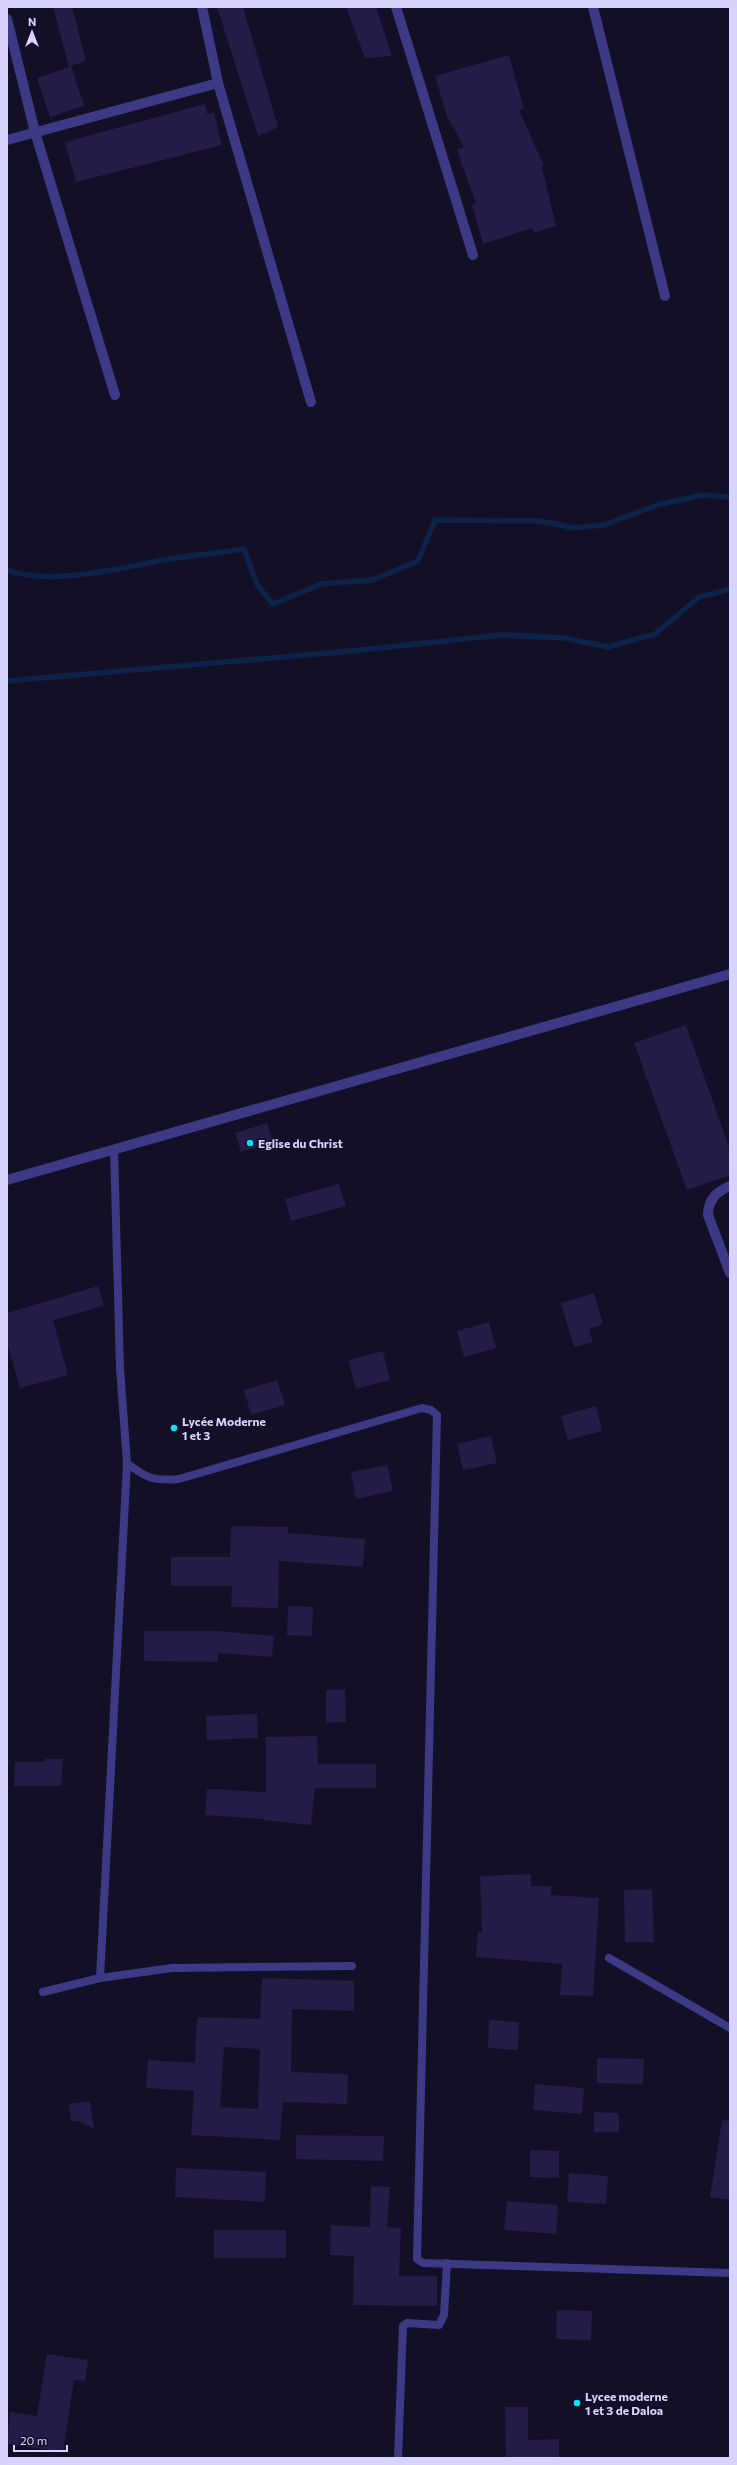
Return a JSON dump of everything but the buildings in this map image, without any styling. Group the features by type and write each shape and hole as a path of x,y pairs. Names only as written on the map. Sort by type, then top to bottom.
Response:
{"street":[{"path":"202,7 218,83 311,402"},
{"path":"396,7 473,255"},
{"path":"593,7 665,296"},
{"path":"7,19 35,132 115,395"},
{"path":"7,140 218,83"},
{"path":"7,1180 730,974"},
{"path":"730,1186 713,1197 708,1205 710,1219 730,1273"}],"lane":[{"path":"100,1978 127,1463 120,1368 114,1150"},
{"path":"127,1463 141,1475 157,1481 179,1479 422,1408 431,1410 437,1415 417,2259 423,2263 730,2273"},
{"path":"609,1958 730,2028"},
{"path":"42,1992 100,1978 172,1968 352,1966"},
{"path":"398,2458 403,2326 407,2323 439,2325 444,2315 447,2263"}],"waterway":[{"path":"7,570 25,575 44,577 65,576 87,574 169,559 244,549 258,586 273,604 321,584 372,580 418,561 435,520 541,521 574,528 604,525 657,505 702,495 730,497"},
{"path":"7,681 351,651 501,635 565,638 608,647 655,634 699,597 730,589"}],"place":[{"name":"Eglise du Christ","path":"250,1143"},
{"name":"Lycée Moderne 1 et 3","path":"174,1428"},
{"name":"Lycee moderne 1 et 3 de Daloa","path":"577,2403"}]}
